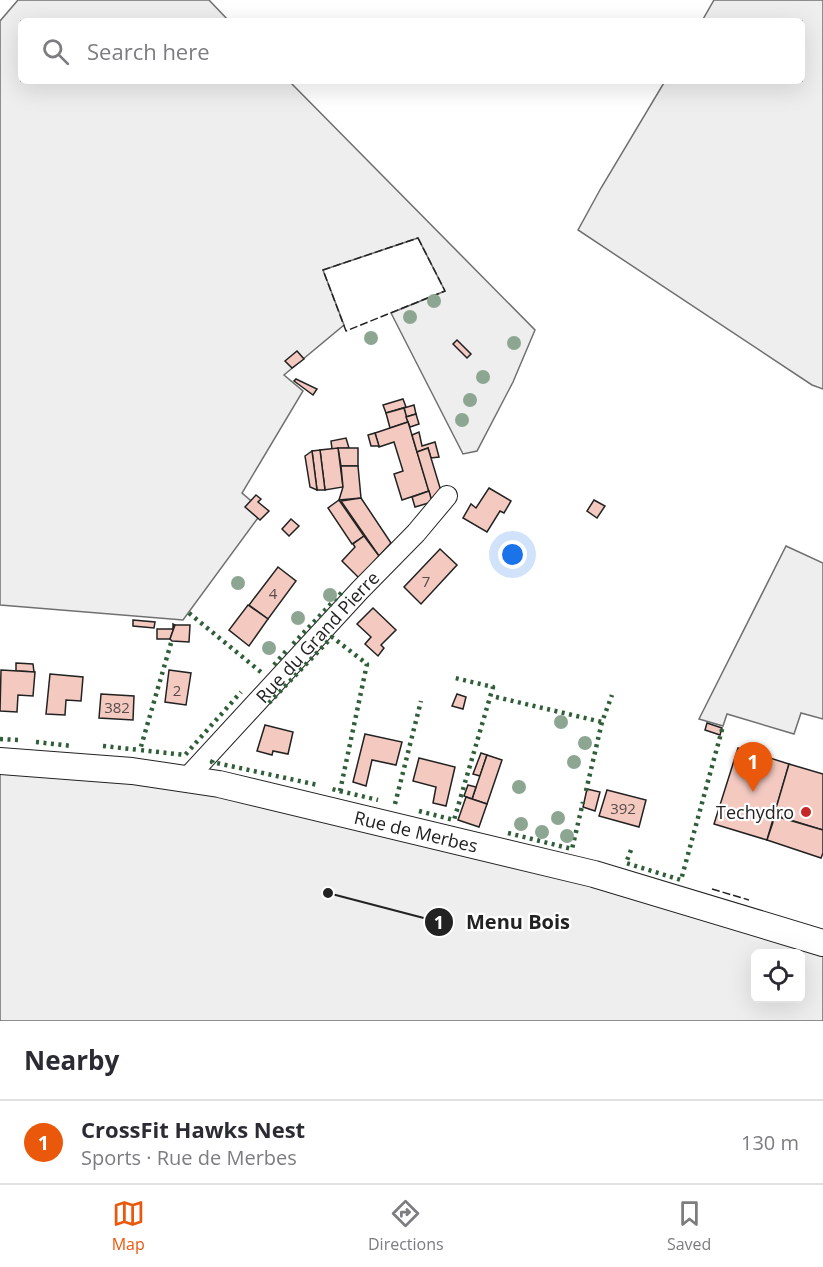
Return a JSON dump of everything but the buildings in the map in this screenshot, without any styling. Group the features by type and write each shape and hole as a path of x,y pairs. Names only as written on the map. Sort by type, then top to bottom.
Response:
{"main road":[{"name":"Rue de Merbes","path":"0,761 132,771 186,778 594,874 823,943"}],"street":[{"name":"Rue du Grand Pierre","path":"186,778 360,590 416,533 447,496"}],"shaded area":[{"path":"18,0 209,0 226,18 18,18 18,84 292,84 535,330 513,382 477,451 463,454 391,313 445,291 418,238 323,270 344,325 284,375 303,391 242,493 263,511 183,620 0,605 0,21"},
{"path":"714,0 823,0 823,389 812,385 578,230 663,84 805,84 805,18 704,18"},
{"path":"786,546 823,563 823,719 801,713 794,734 727,714 723,726 699,719"},
{"path":"0,761 132,771 823,943 823,1021 0,1021"}],"hedge":[{"path":"293,644 344,590"},
{"path":"189,613 262,673"},
{"path":"269,703 332,637 367,664 340,791 332,789"},
{"path":"171,643 140,750 185,755 241,692"},
{"path":"274,665 286,651"},
{"path":"419,811 454,820 493,687 455,678"},
{"path":"586,791 602,722 612,695"},
{"path":"496,697 602,722"},
{"path":"395,804 421,701"},
{"path":"631,850 626,863 681,880 723,726"},
{"path":"0,739 18,740"},
{"path":"36,742 72,746"},
{"path":"103,746 140,750"},
{"path":"213,760 212,762 318,785"},
{"path":"340,791 378,800"},
{"path":"508,833 572,849 583,802"}],"fence":[{"path":"418,238 445,291 346,331 323,270 418,238"},
{"path":"712,889 749,900"}],"place":[{"name":"CrossFit Hawks Nest","path":"753,792"},
{"name":"Techydro","path":"806,812"},
{"name":"Menu Bois","path":"328,893"}]}
